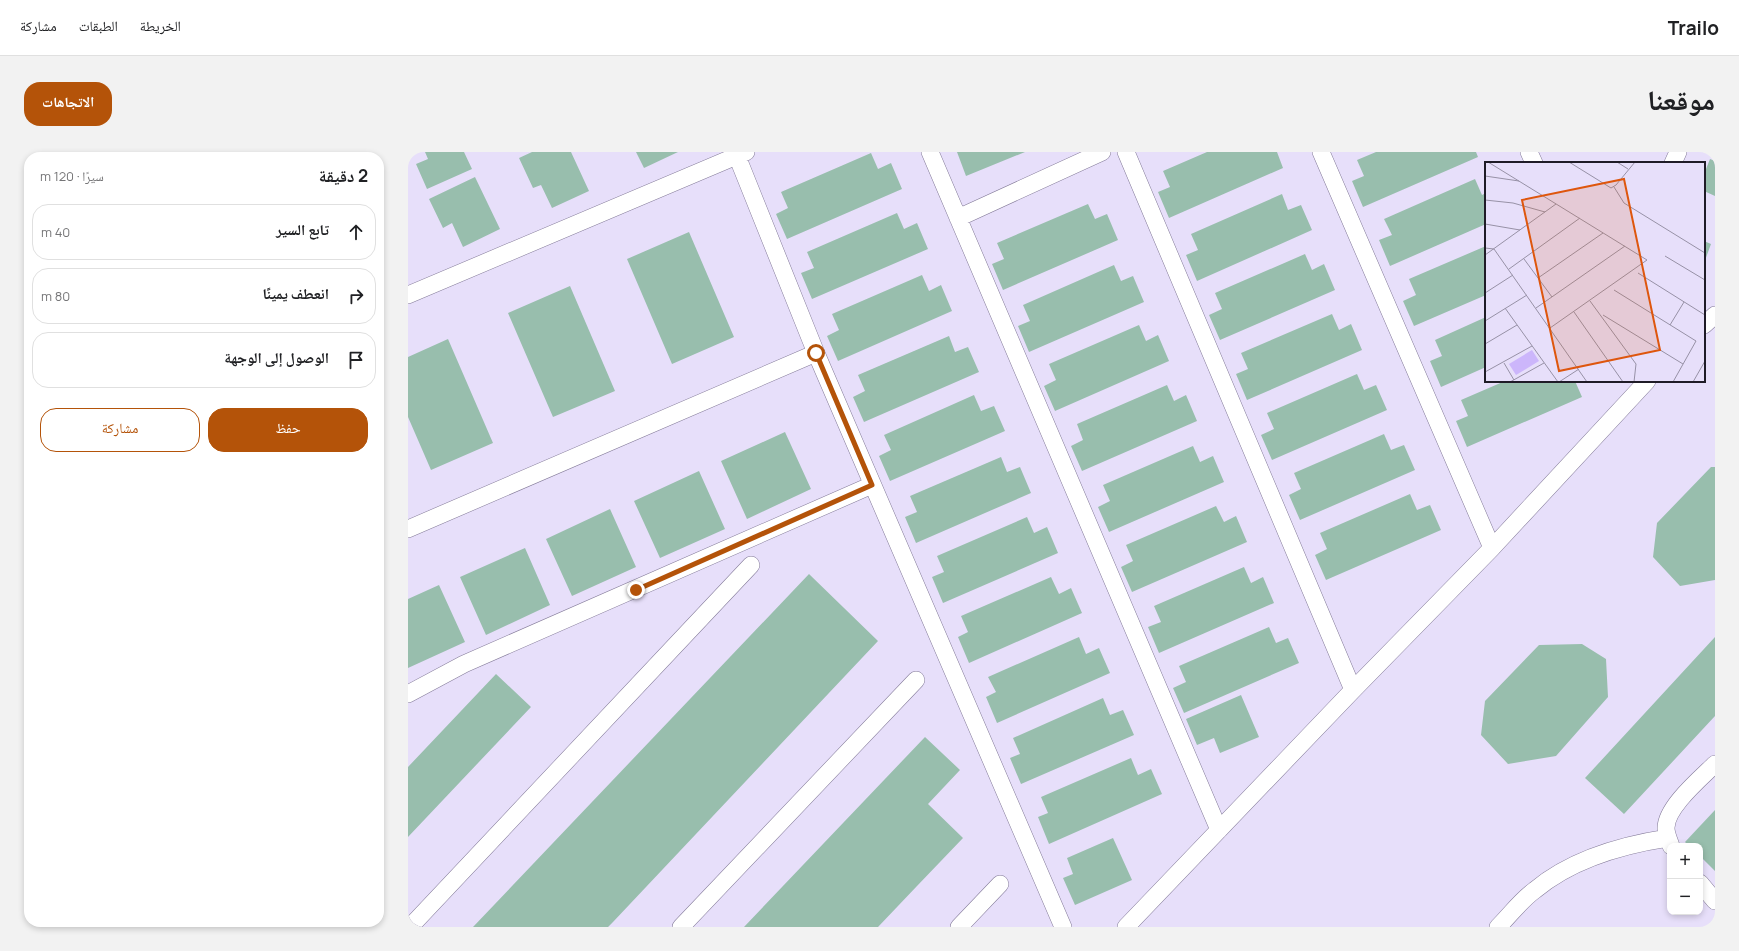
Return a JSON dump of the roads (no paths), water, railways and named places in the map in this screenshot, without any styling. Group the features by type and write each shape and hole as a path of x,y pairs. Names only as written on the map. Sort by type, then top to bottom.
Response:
{"street":[{"path":"930,152 1219,830"},
{"path":"958,218 1102,152"},
{"path":"1126,152 1353,690"},
{"path":"1321,152 1492,548"},
{"path":"1529,152 1534,162"},
{"path":"1673,162 1678,152"},
{"path":"408,295 741,154 816,353 1063,927"},
{"path":"1705,324 1715,315"},
{"path":"408,529 816,353"},
{"path":"1126,927 1353,690 1492,548 1632,387 1644,382"},
{"path":"408,694 472,661 872,485"},
{"path":"410,927 751,565"},
{"path":"681,927 916,680"},
{"path":"1498,927 1534,890 1570,868 1598,855 1621,848 1670,842 1666,827 1668,816 1680,800 1715,764"},
{"path":"959,927 1000,884"},
{"path":"1703,887 1715,901"}]}
